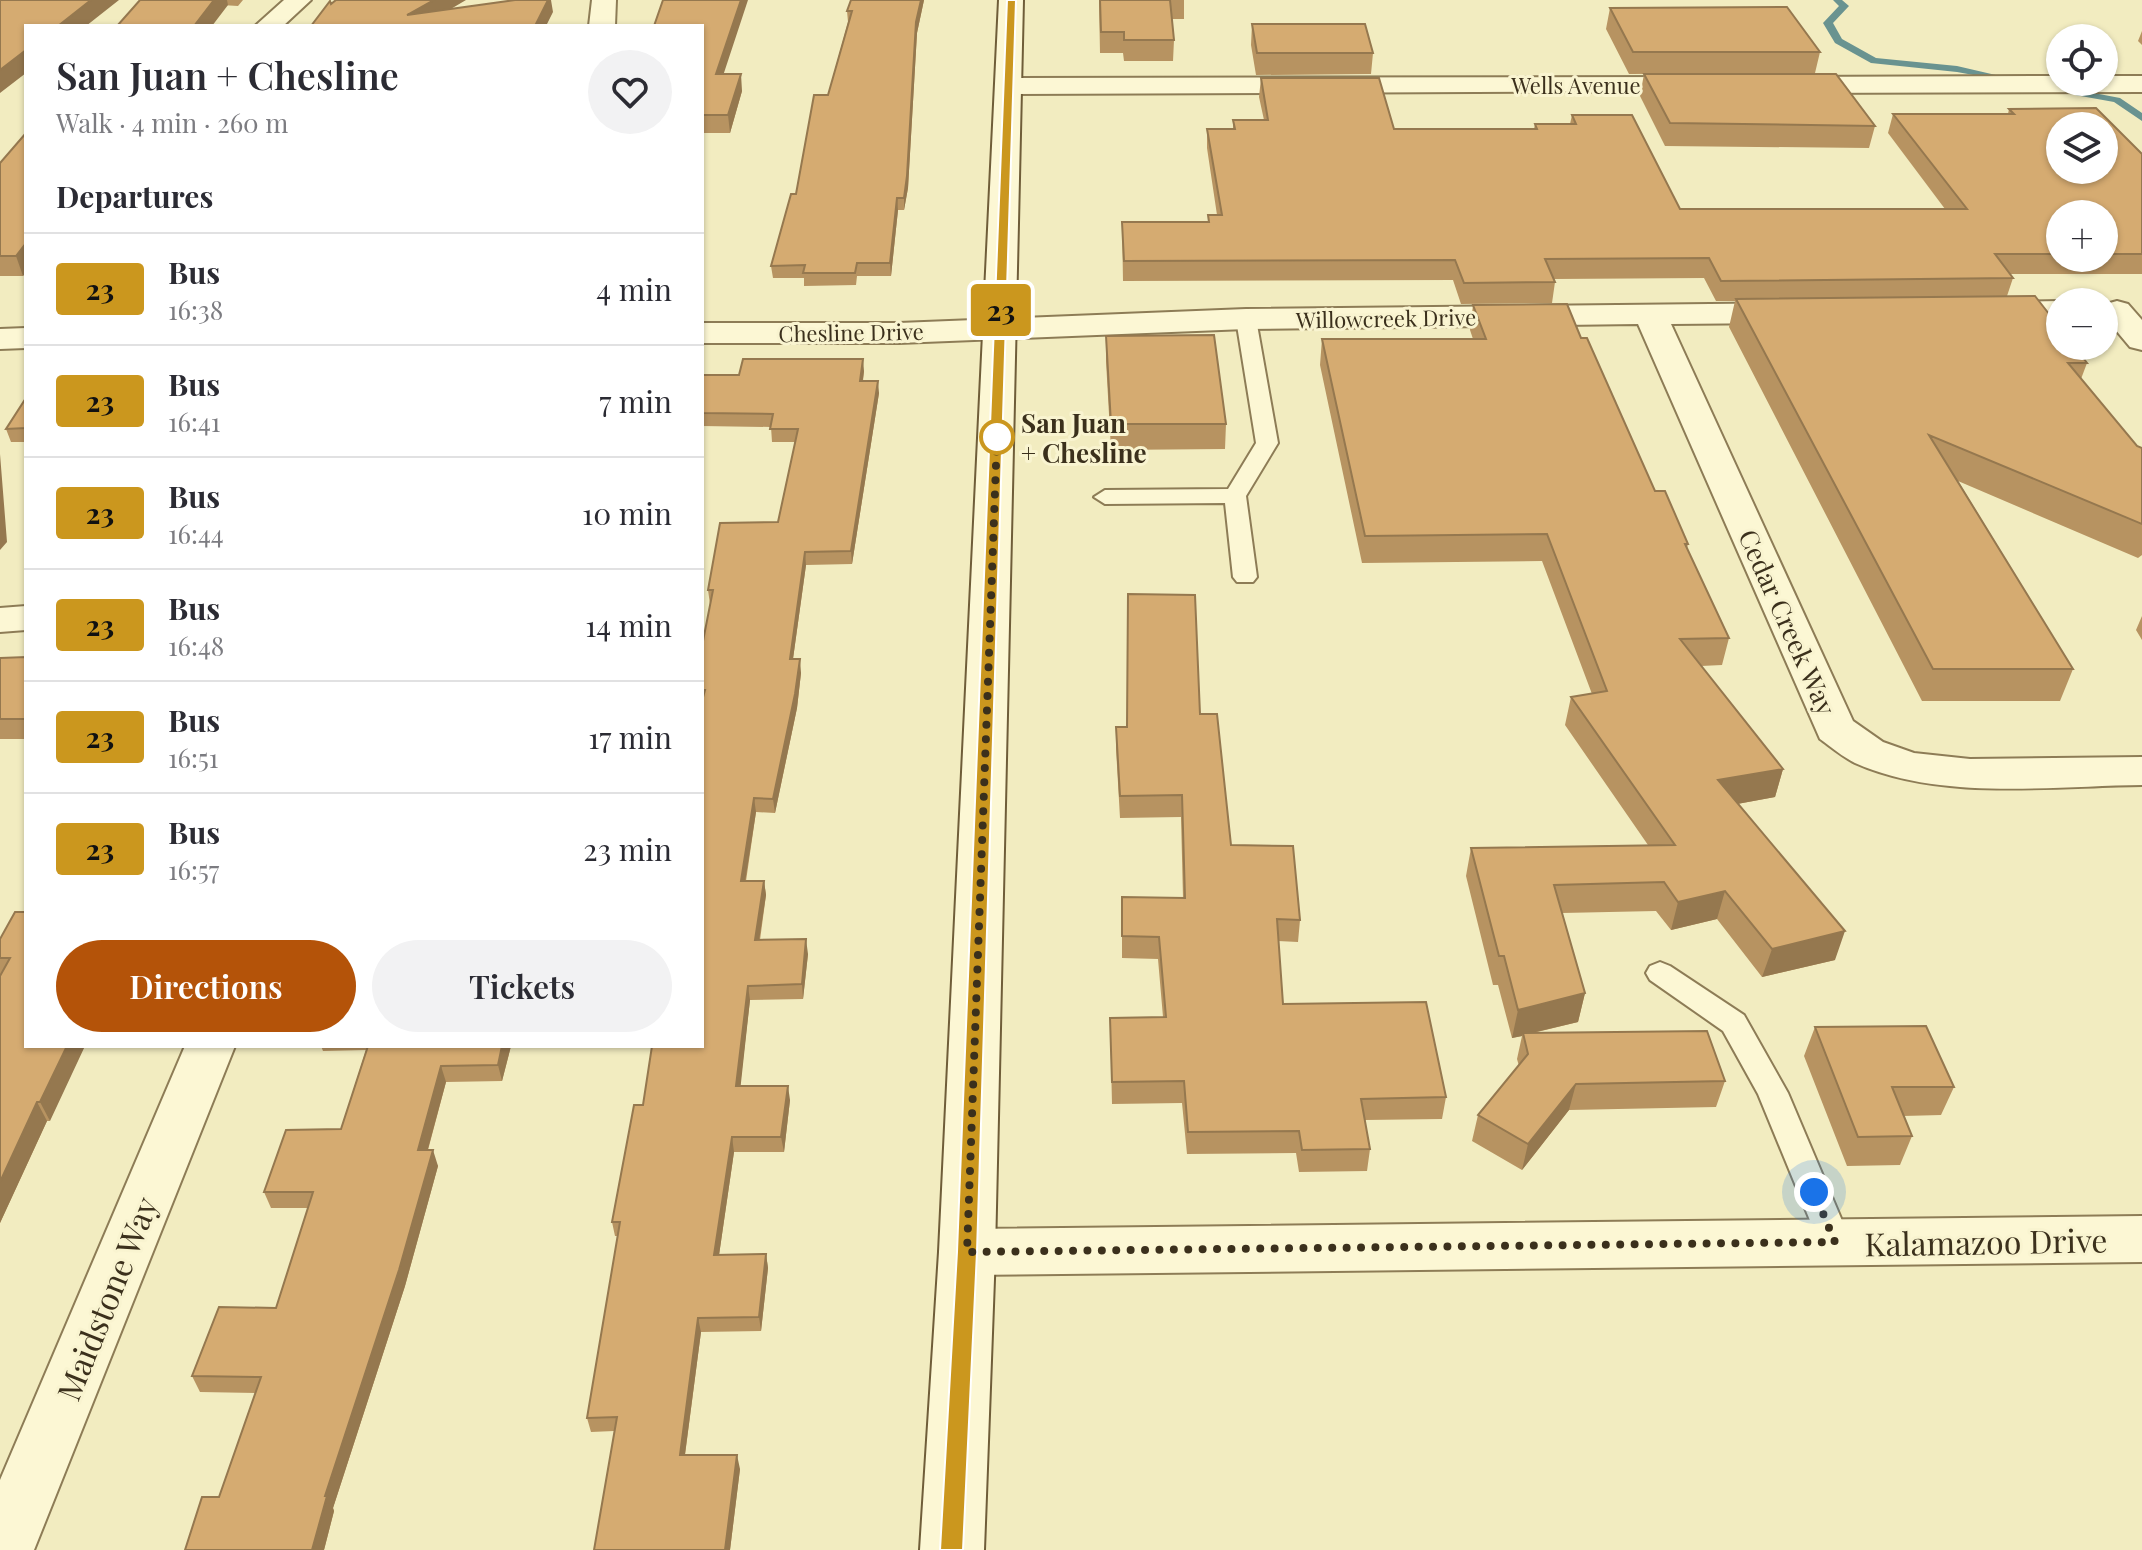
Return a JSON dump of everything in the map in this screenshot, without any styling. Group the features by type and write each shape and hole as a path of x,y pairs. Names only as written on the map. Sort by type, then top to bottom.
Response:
{"street":[{"path":"270,24 299,0"},
{"path":"602,24 604,0"},
{"path":"952,1550 967,1252 1011,0"},
{"path":"1759,85 2142,84"},
{"name":"Wells Avenue","path":"1009,86 1727,85"},
{"path":"1950,312 2046,311"},
{"path":"2121,311 2142,340"},
{"name":"Willowcreek Drive","path":"1000,326 1246,319 1823,313"},
{"name":"Cedar Creek Way","path":"1650,314 1835,729 1868,752 1908,767 1970,773 2142,771"},
{"name":"Chesline Drive","path":"704,333 899,333 1000,326"},
{"path":"0,339 24,338"},
{"path":"0,620 24,618"},
{"name":"Maidstone Way","path":"2,1550 209,1048"},
{"name":"Kalamazoo Drive","path":"967,1252 2142,1239"}],"lane":[{"path":"1245,577 1235,496 1267,443 1246,319"},
{"path":"1105,497 1235,496"},
{"path":"1660,973 1734,1023 1773,1093 1835,1242"}],"building":[{"path":"0,0 91,0 61,24 24,24 24,52 0,70"},
{"path":"140,0 214,0 196,24 119,24"},
{"path":"336,0 434,0 407,15 515,0 548,0 536,24 313,24 330,1 331,4"},
{"path":"663,0 741,0 716,74 741,74 728,115 704,115 704,24 655,24"},
{"path":"851,0 921,0 916,22 907,176 904,198 897,198 890,263 857,263 855,273 803,273 805,265 771,266 791,194 796,194 814,95 828,95 852,11 847,11"},
{"path":"1100,0 1170,0 1174,40 1124,40 1124,32 1101,32"},
{"path":"1787,7 1820,52 1633,52 1610,8"},
{"path":"1252,24 1365,24 1373,53 1257,53"},
{"path":"1644,74 1836,74 1875,126 1670,123"},
{"path":"1261,78 1379,78 1394,129 1537,129 1535,124 1576,124 1572,115 1632,115 1680,209 1967,209 1893,114 2014,114 2009,109 2096,108 2100,112 2046,112 2046,184 2118,184 2118,130 2142,154 2142,254 2118,254 2118,200 2046,200 2046,254 1995,254 2013,278 1721,281 1709,258 1545,259 1555,282 1464,283 1455,260 1124,261 1122,222 1209,222 1208,215 1222,215 1207,129 1235,129 1233,120 1268,120"},
{"path":"24,135 24,246 16,256 0,256 0,163"},
{"path":"2035,296 2046,310 2046,360 2085,360 2087,363 2068,363 2137,446 2142,448 2142,524 1929,435 2073,669 1933,669 1736,299"},
{"path":"1567,304 1581,338 1587,338 1655,491 1665,491 1688,544 1685,544 1729,638 1680,639 1783,769 1718,780 1845,931 1772,949 1725,891 1678,902 1664,882 1554,885 1585,993 1518,1010 1504,956 1499,956 1471,848 1675,845 1571,697 1607,691 1547,534 1365,536 1322,339 1486,339 1473,305"},
{"path":"1214,335 1226,424 1111,424 1106,336"},
{"path":"743,359 863,359 860,381 878,381 851,551 805,552 790,659 800,659 795,694 773,799 754,798 741,881 764,881 755,940 806,939 802,984 748,986 736,1086 788,1086 781,1137 732,1137 714,1255 766,1254 759,1317 698,1318 680,1455 737,1455 725,1550 594,1550 617,1417 587,1418 620,1222 612,1222 634,1105 643,1105 652,1048 704,1048 704,636 713,590 708,590 720,523 778,522 798,429 770,429 773,414 704,413 704,375 739,375"},
{"path":"24,401 24,428 6,429"},
{"path":"1128,594 1195,595 1200,714 1217,714 1231,845 1293,846 1300,920 1277,919 1283,1004 1426,1002 1446,1097 1361,1099 1370,1149 1302,1150 1299,1131 1188,1132 1184,1081 1112,1082 1110,1018 1166,1017 1159,937 1122,936 1122,897 1185,898 1182,795 1120,796 1116,727 1127,727"},
{"path":"24,657 24,719 0,719 0,658"},
{"path":"15,912 24,912 24,1048 66,1048 0,1182 0,976 10,958 0,958 0,939"},
{"path":"1926,1026 1954,1087 1892,1087 1912,1136 1858,1137 1815,1027"},
{"path":"1707,1031 1725,1081 1576,1084 1528,1144 1478,1115 1528,1054 1523,1033"},
{"path":"367,1048 502,1048 498,1065 441,1066 418,1150 433,1150 399,1270 325,1496 312,1550 185,1550 202,1497 219,1497 261,1377 192,1376 219,1307 276,1308 313,1192 264,1192 286,1130 341,1129"}],"waterway":[{"path":"1837,0 1844,6 1828,23 1838,41 1874,61 1995,76"},
{"path":"2095,96 2117,100 2142,118"}],"bus line":[{"name":"23","path":"952,1550 967,1252 1006,217 1011,0"}],"place":[{"name":"San Juan + Chesline","path":"997,437"}],"route":[{"path":"997,437 967,1252 1835,1242 1814,1192"}]}
